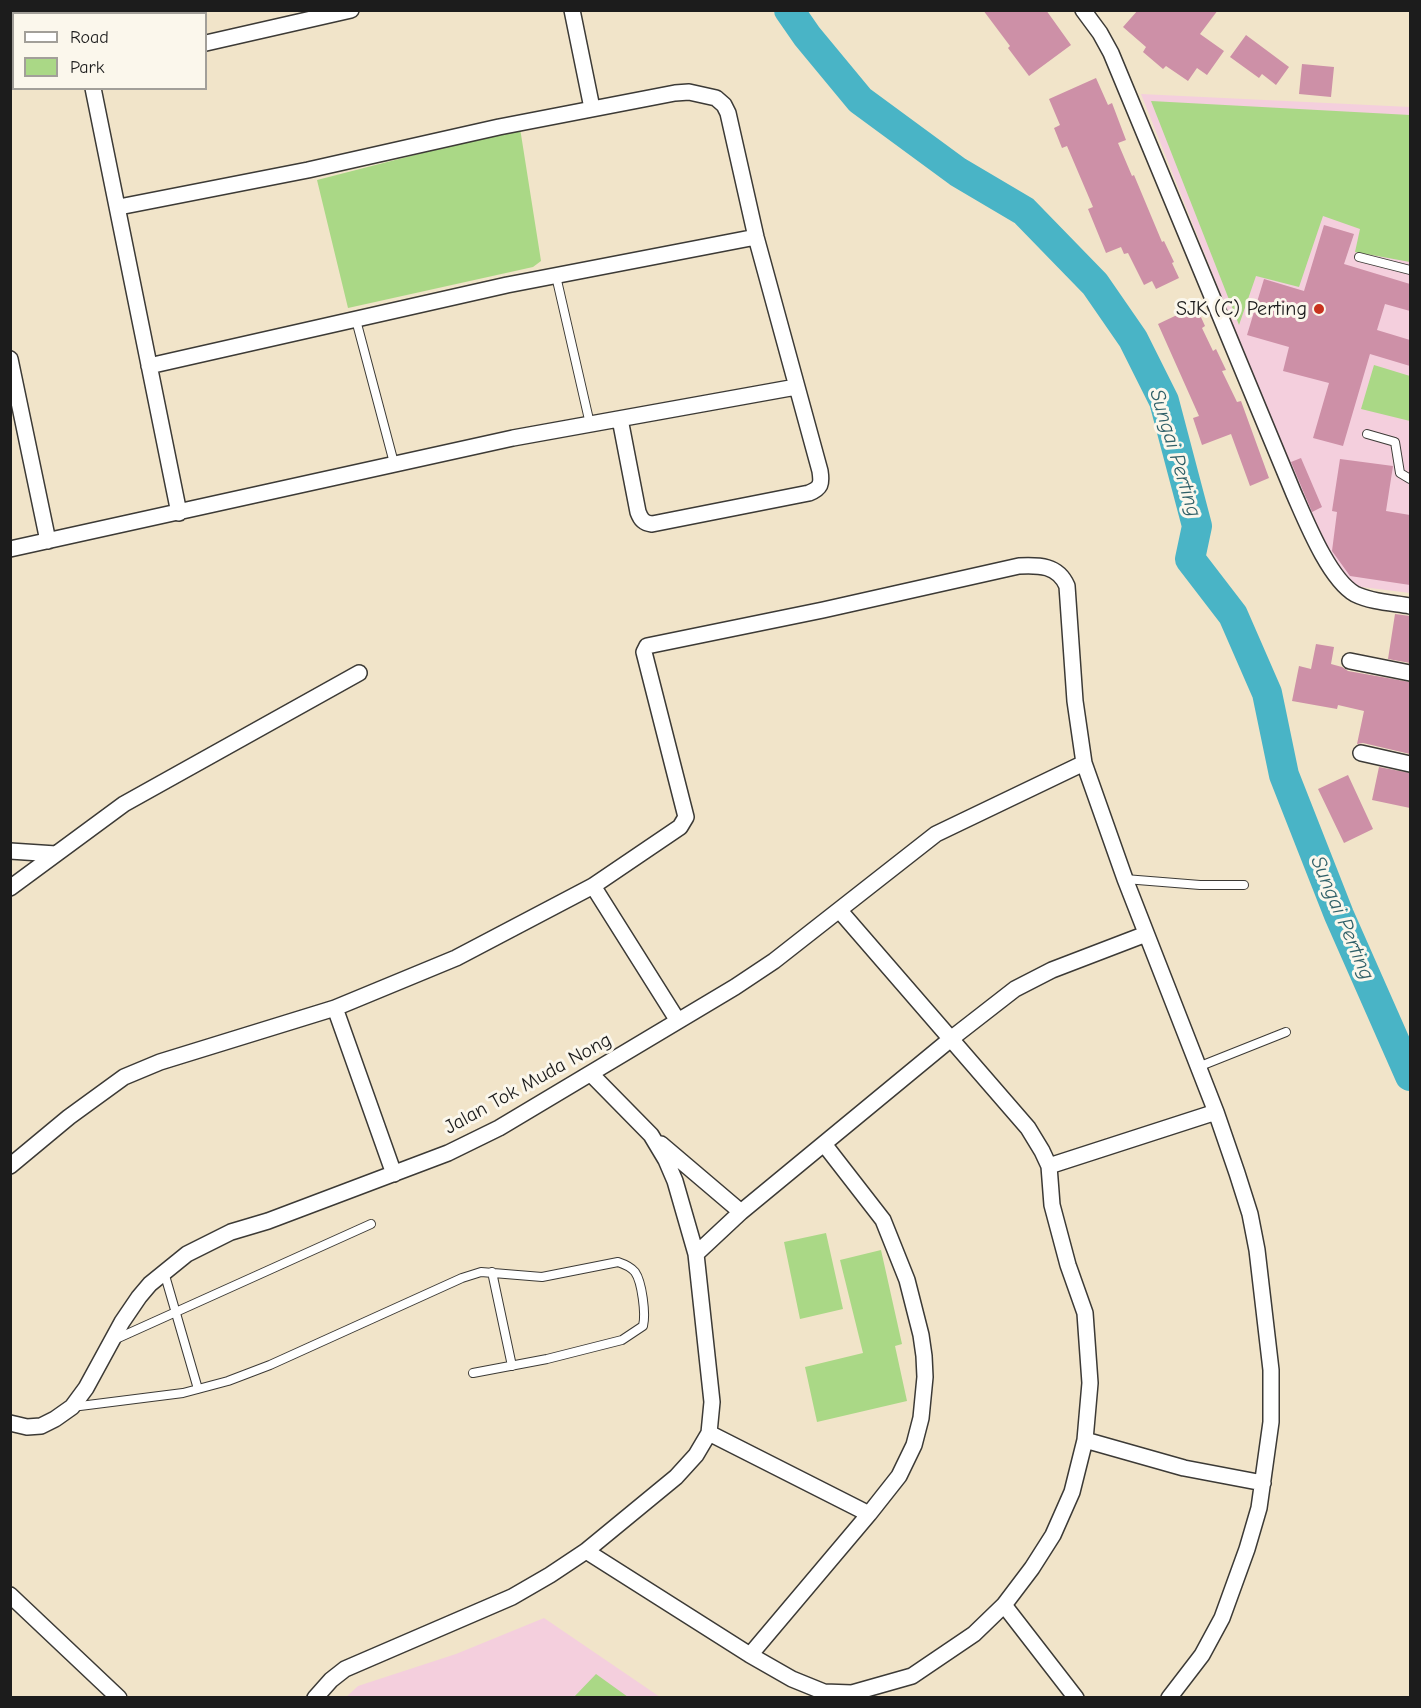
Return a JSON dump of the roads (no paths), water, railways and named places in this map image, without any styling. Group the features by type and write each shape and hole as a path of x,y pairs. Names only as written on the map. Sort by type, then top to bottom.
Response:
{"street":[{"path":"207,43 351,10"},
{"path":"572,10 592,108"},
{"path":"1083,10 1111,53 1294,494 1319,547 1341,580 1354,593 1362,597 1410,606"},
{"path":"93,90 119,207 129,268 179,513"},
{"path":"119,207 308,170 592,108 689,92 716,98 724,105 728,114 756,237 820,471 821,484 819,489 808,493 652,524 645,523 640,518 620,419"},
{"path":"149,366 556,276 756,237"},
{"path":"10,359 48,541"},
{"path":"10,549 513,438 796,387"},
{"path":"10,1166 69,1117 124,1077 160,1062 335,1008 456,958 593,886 680,828 686,817 645,656 646,648 650,644 824,610 1019,566 1034,565 1050,568 1059,574 1067,586 1075,701 1084,764 1125,879 1216,1112 1250,1214 1257,1250 1272,1395 1271,1422 1259,1508 1222,1618 1203,1655 1169,1698"},
{"path":"1350,660 1410,673"},
{"path":"10,888 124,804 359,673"},
{"path":"1361,753 1410,764"},
{"name":"Jalan Tok Muda Nong","path":"10,1423 27,1427 40,1426 72,1407 86,1388 139,1297 164,1272 187,1254 205,1243 448,1153 499,1128 774,961 936,834 1084,764"},
{"path":"10,851 56,854"},
{"path":"593,886 678,1021"},
{"path":"586,1551 792,1679 824,1692 852,1693 912,1676 974,1634 1004,1605 1032,1568 1053,1535 1072,1492 1085,1440 1090,1383 1085,1313 1068,1265 1054,1211 1049,1166 1028,1128 840,911"},
{"path":"696,1254 741,1212 1015,989 1034,978 1146,934"},
{"path":"335,1008 394,1174"},
{"path":"591,1074 651,1135 741,1212"},
{"path":"1049,1166 1216,1112"},
{"path":"315,1698 331,1680 345,1670 512,1598 586,1551 676,1477 696,1455 709,1433 712,1402 696,1254 675,1181 651,1135"},
{"path":"750,1655 869,1514 898,1476 914,1445 921,1418 925,1377 924,1356 907,1280 883,1220 824,1144"},
{"path":"709,1433 869,1514"},
{"path":"1085,1440 1172,1465 1263,1483"},
{"path":"10,1595 119,1698"},
{"path":"1004,1605 1076,1698"}],"lane":[{"path":"1359,257 1410,270"},
{"path":"556,276 590,424"},
{"path":"356,320 394,463"},
{"path":"1367,434 1395,442 1400,473 1410,480"},
{"path":"1125,879 1200,885 1244,885"},
{"path":"1198,1066 1286,1032"},
{"path":"112,1341 371,1224"},
{"path":"72,1407 183,1393 228,1381 270,1365 462,1278 481,1272 542,1278 618,1262 636,1273 645,1317 643,1326 636,1332 611,1343 473,1373"},
{"path":"164,1272 198,1389"},
{"path":"492,1272 512,1366"}],"waterway":[{"name":"Sungai Perting","path":"789,10 807,36 860,100 958,172 1024,211 1095,284 1133,339 1164,401 1197,526 1190,559 1233,615 1267,693 1284,775 1339,915 1410,1076"}],"place":[{"name":"SJK (C) Perting","path":"1319,309"}]}
